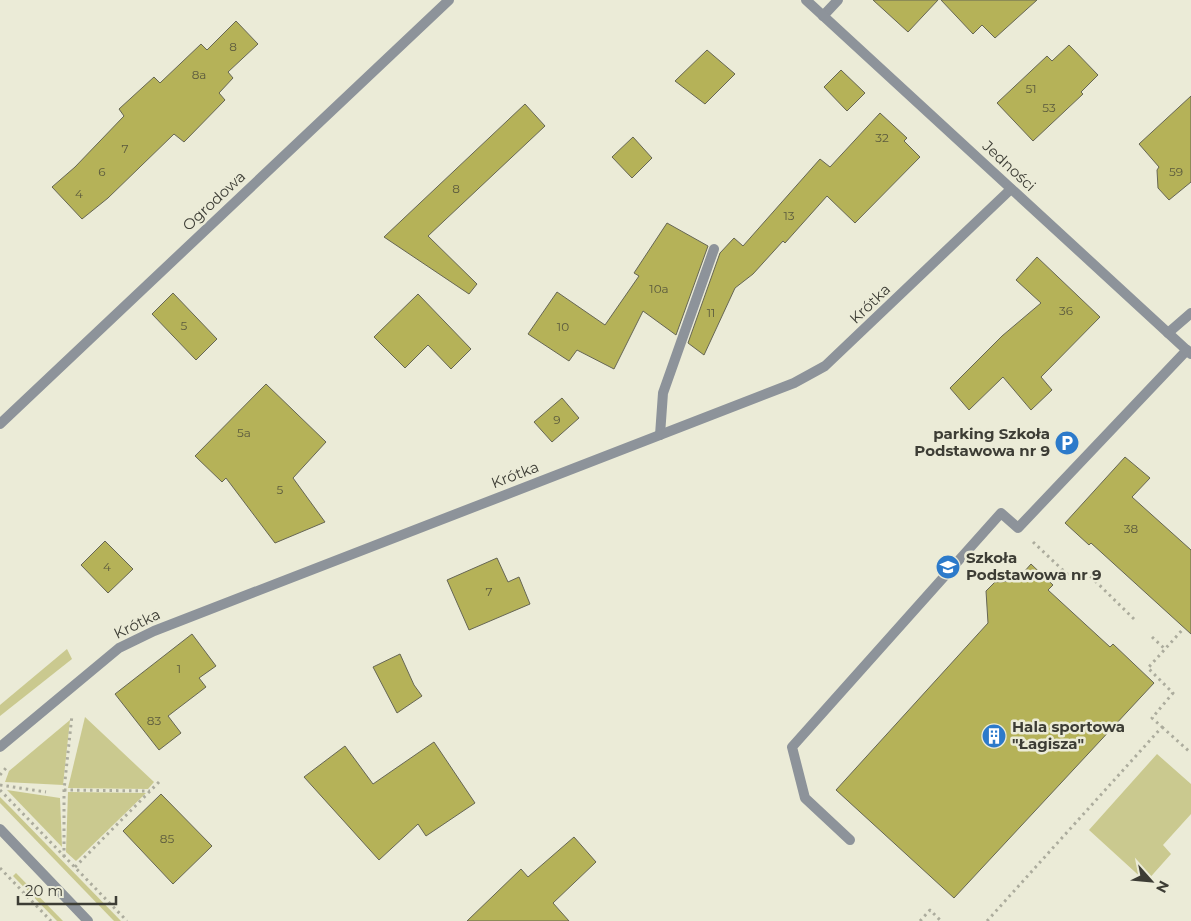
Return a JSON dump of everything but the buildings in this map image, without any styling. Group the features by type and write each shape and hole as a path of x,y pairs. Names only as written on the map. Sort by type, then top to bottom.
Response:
{"street":[{"name":"Ogrodowa","path":"0,424 449,0"},
{"name":"Jedności","path":"806,0 1189,352"},
{"path":"823,16 838,0"},
{"name":"Krótka","path":"0,747 119,648 154,630 794,383 825,366 1011,189"},
{"path":"660,435 663,393 672,362 714,249"},
{"path":"1168,333 1191,313"},
{"path":"850,840 805,798 792,747 1001,513 1018,528 1189,352"},
{"path":"0,829 88,921"}],"path":[{"path":"1018,528 1067,574 1087,573 1136,620"},
{"path":"1184,628 1148,668 1174,693 1152,718 1191,753"},
{"path":"1152,637 1165,649"},
{"path":"64,719 72,712 64,790 64,856"},
{"path":"987,921 1162,727"},
{"path":"0,775 11,763"},
{"path":"74,867 161,780"},
{"path":"0,785 46,792"},
{"path":"0,790 127,921"},
{"path":"64,790 151,791"},
{"path":"0,868 51,921"},
{"path":"920,921 930,910 941,921"}],"shaded area":[{"path":"67,649 72,659 0,716 0,705"},
{"path":"85,717 154,782 148,789 68,788"},
{"path":"70,720 63,785 5,782 9,771"},
{"path":"1157,754 1191,784 1191,814 1163,845 1171,854 1146,882 1089,830"},
{"path":"7,790 60,798 62,847"},
{"path":"68,792 146,793 76,861 66,852"},
{"path":"0,797 121,921 114,921 0,803"},
{"path":"16,873 63,921 57,921 13,876"}],"place":[{"name":"parking Szkoła Podstawowa nr 9","path":"1067,443"},
{"name":"Szkoła Podstawowa nr 9","path":"948,567"},
{"name":"Hala sportowa \"Łagisza\"","path":"994,736"}]}
